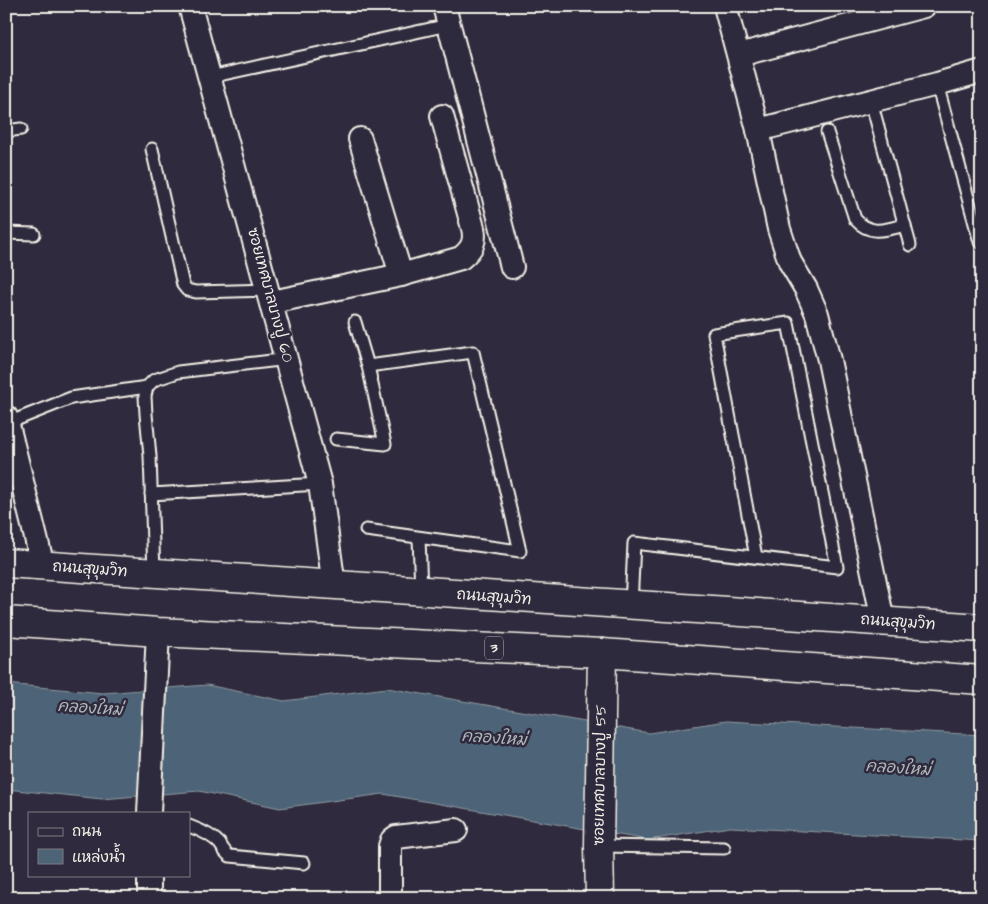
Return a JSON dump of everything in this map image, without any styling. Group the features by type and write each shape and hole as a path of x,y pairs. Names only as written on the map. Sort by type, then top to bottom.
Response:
{"main road":[{"name":"ถนนสุขุมวิท","path":"6,563 982,628"},
{"name":"3","path":"6,621 158,632 602,653 982,680"},
{"name":"ซอยเทศบาลบางปู 55","path":"600,898 602,653"}],"street":[{"name":"ซอยเทศบาลบางปู 60","path":"190,6 288,359 320,484 334,586"},
{"path":"725,6 758,130 779,230 790,262 806,289 817,314 883,621"},
{"path":"738,55 924,6"},
{"path":"442,17 512,267"},
{"path":"758,130 982,71"},
{"path":"270,296 401,275 461,258 472,248 475,239 442,116"},
{"path":"360,139 401,275"},
{"path":"7,420 43,566"},
{"path":"149,806 158,632"},
{"path":"390,898 390,846 392,840 396,836 456,830"},
{"path":"149,876 149,898"}],"lane":[{"path":"210,77 442,17"},
{"path":"937,84 980,242"},
{"path":"871,101 910,245"},
{"path":"6,131 21,129"},
{"path":"827,132 854,219 862,226 873,231 905,225"},
{"path":"152,149 183,285 187,290 270,296"},
{"path":"6,233 34,234"},
{"path":"336,439 386,444 368,366 355,322"},
{"path":"631,606 634,543 837,567 788,323 714,334 756,557"},
{"path":"366,530 520,551 473,352 368,366"},
{"path":"154,573 145,396 147,387 154,380 178,372 288,359"},
{"path":"7,420 72,398 147,387"},
{"path":"151,494 320,484"},
{"path":"419,538 421,592"},
{"path":"190,826 212,837 230,856 304,863"},
{"path":"599,843 724,848"}],"water":[{"name":"คลองใหม่","path":"6,684 103,693 207,685 284,701 387,688 649,733 726,721 982,735 982,841 730,827 648,840 383,794 280,808 199,791 102,799 6,789"}]}
